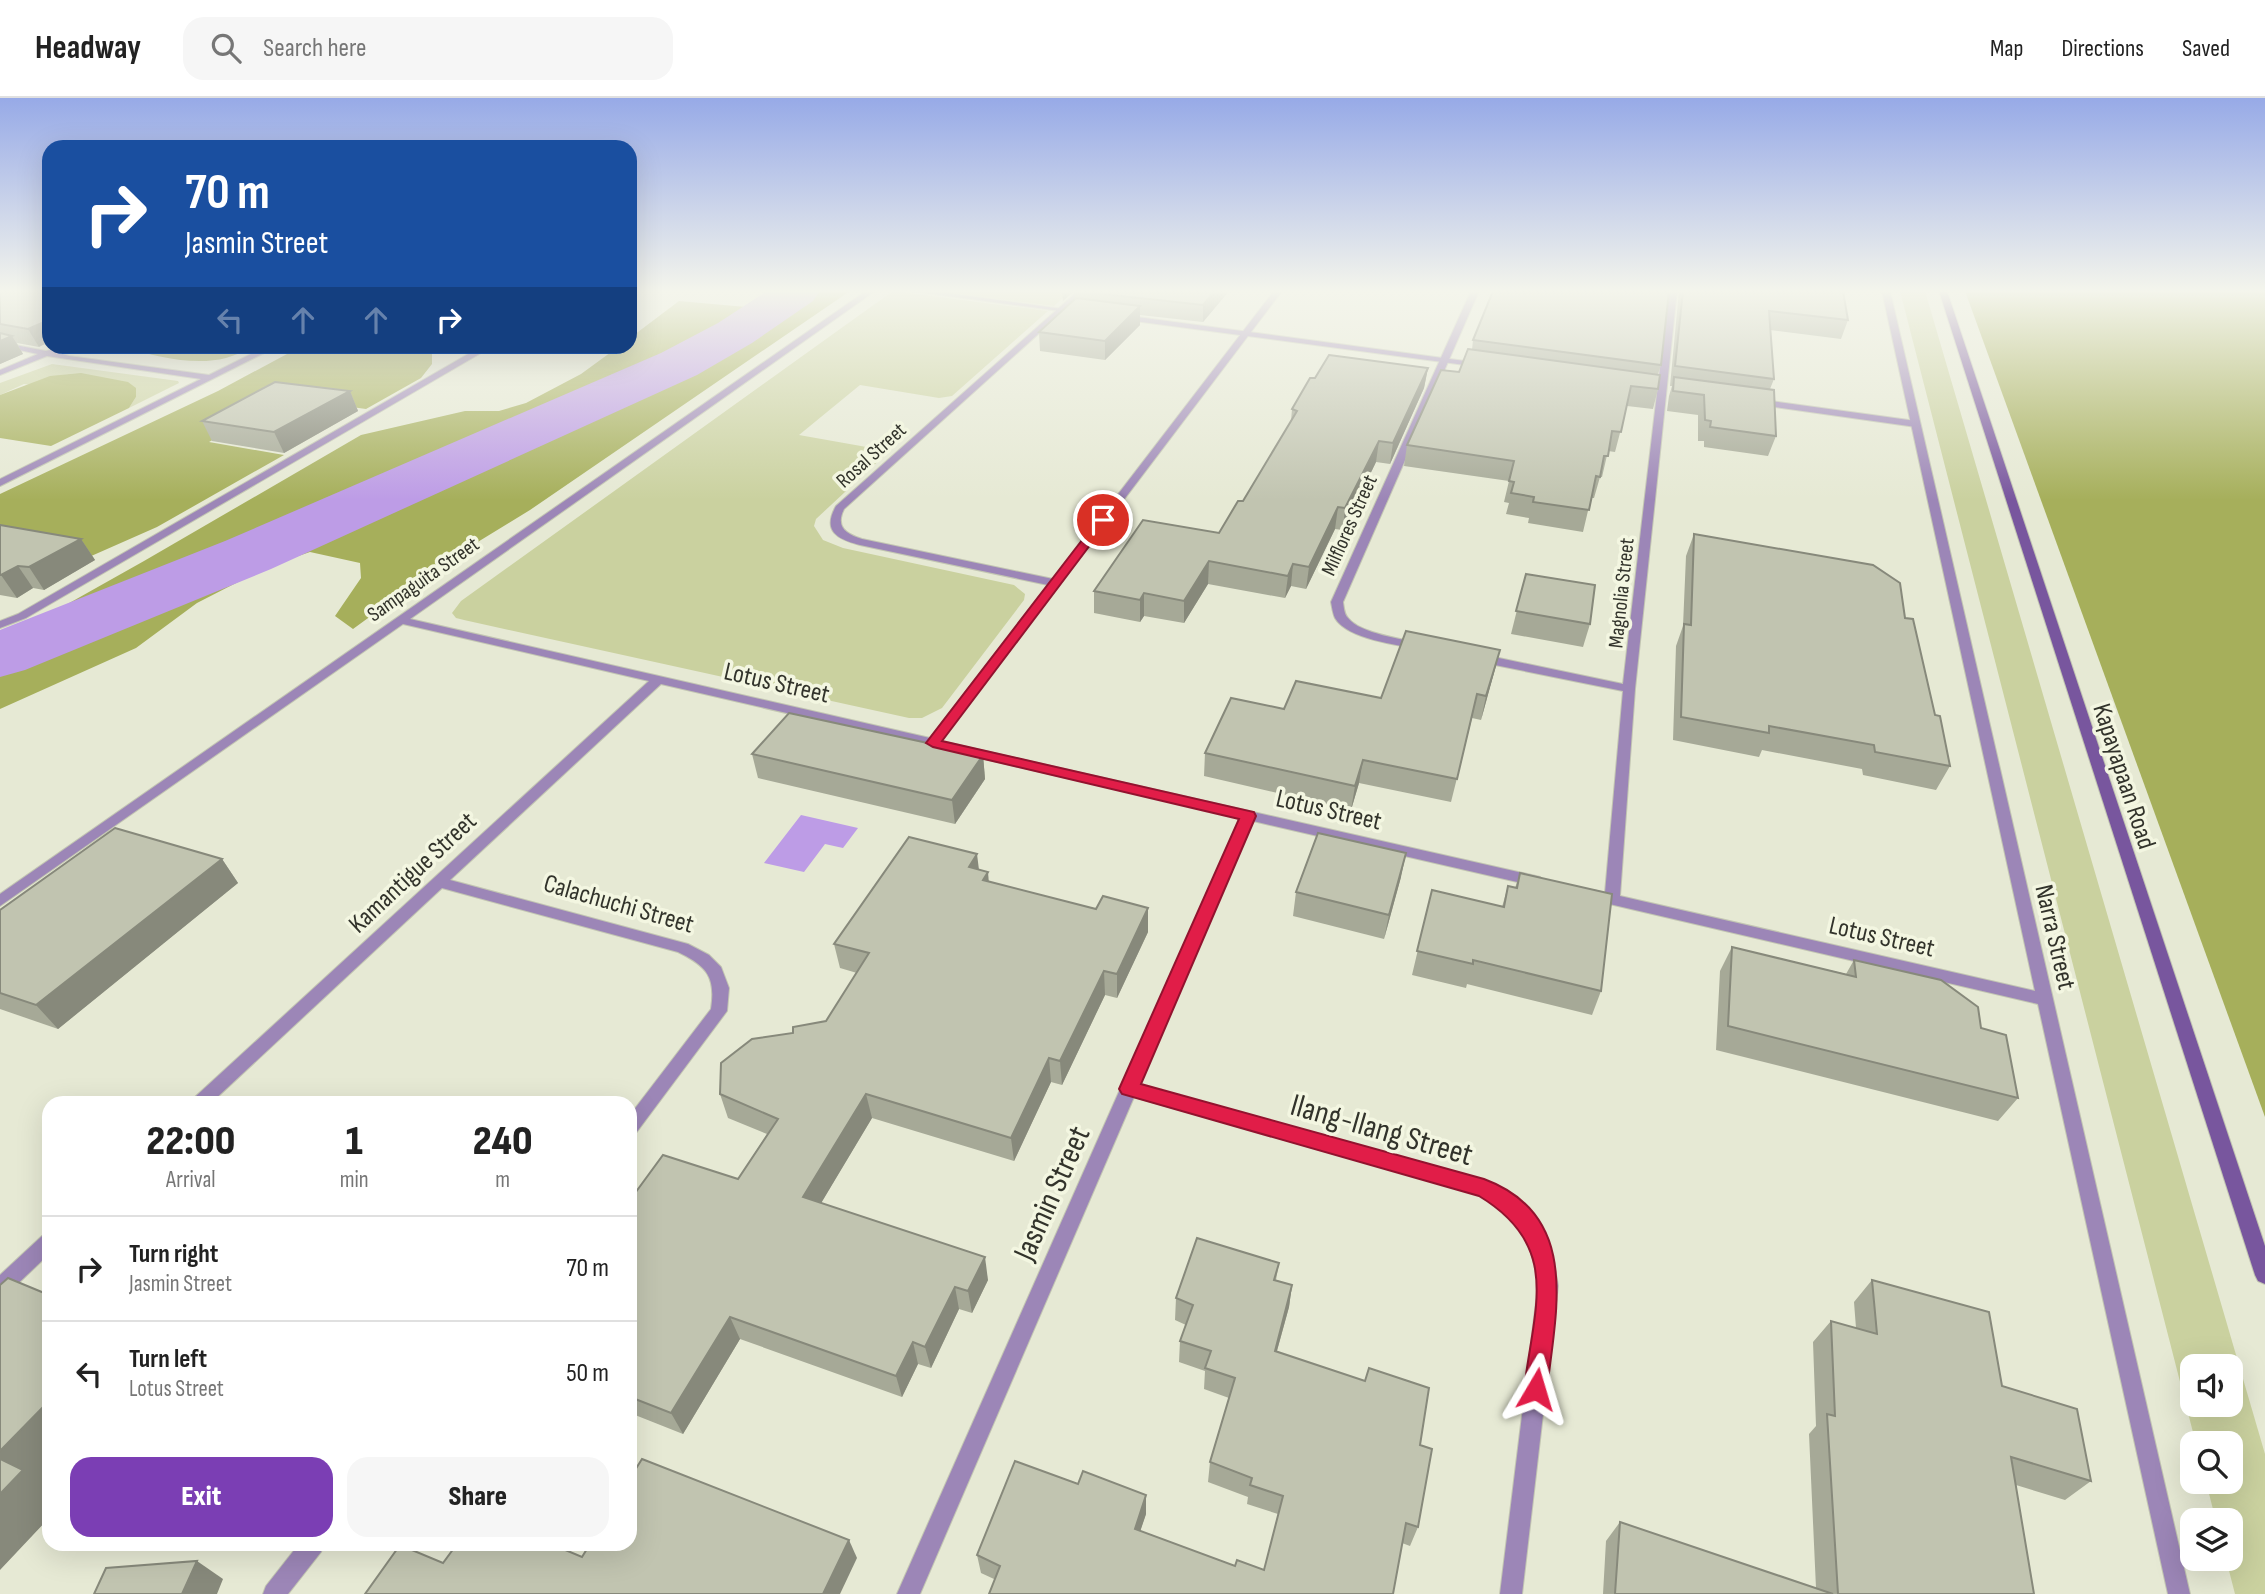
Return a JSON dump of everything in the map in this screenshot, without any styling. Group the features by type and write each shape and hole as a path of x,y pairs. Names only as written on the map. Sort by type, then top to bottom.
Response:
{"street":[{"path":"0,373 30,361"},
{"path":"99,361 210,378"},
{"path":"0,483 244,361"},
{"path":"0,625 22,616 463,361"},
{"name":"Sampaguita Street","path":"0,901 771,361"},
{"name":"Rosal Street","path":"1004,361 840,508 835,518 835,528 845,537 860,542 1056,583"},
{"path":"933,743 1226,361"},
{"name":"Milflores Street","path":"1425,647 1357,630 1340,617 1337,602 1444,361"},
{"path":"1451,361 1485,365"},
{"name":"Magnolia Street","path":"1612,899 1629,690 1666,361"},
{"name":"Narra Street","path":"1902,361 2179,1594"},
{"name":"Kapayapaan Road","path":"1966,361 2265,1275"},
{"path":"1649,388 1676,391"},
{"path":"1743,400 1916,424"},
{"name":"Lotus Street","path":"398,620 1544,883"},
{"path":"1466,655 1629,690"},
{"name":"Kamantigue Street","path":"207,1096 658,680"},
{"name":"Jasmin Street","path":"908,1594 1248,816"},
{"name":"Calachuchi Street","path":"439,882 684,948 703,957 717,972 724,989 719,1011 637,1119"},
{"name":"Lotus Street","path":"1585,893 2045,999"},
{"name":"Ilang-Ilang Street","path":"1129,1089 1484,1188 1511,1205 1532,1229 1544,1254 1548,1286 1511,1594"},
{"path":"0,1288 42,1249"},
{"path":"274,1594 308,1551"}],"green space":[{"path":"274,361 432,361 421,378 366,409 286,398 209,442 284,455 157,527 89,557 0,551 0,494 218,391"},
{"path":"599,361 748,361 530,510 445,562 353,629 335,616 361,578 360,563 310,552 269,566 197,603 136,648 0,709 0,636 32,624 361,435 465,411 499,411 526,403 581,374"},
{"path":"796,361 992,361 952,396 939,398 860,385 799,435 889,451 816,519 814,526 823,540 843,548 1014,585 1025,594 1024,600 942,708 922,718 909,718 456,618 452,613 461,601"},
{"path":"1918,361 1945,361 2236,1354 2180,1354 2180,1382"},
{"path":"1990,361 2265,361 2265,1117"},
{"path":"52,364 179,383 129,408 136,397 24,384 0,395 0,383"},
{"path":"81,373 128,382 136,388 136,397 129,408 51,446 0,438 0,395 50,376"},
{"path":"2243,1379 2265,1454 2265,1594 2235,1594 2229,1571 2243,1571 2243,1508 2213,1508 2209,1494 2243,1494 2243,1431 2193,1431 2189,1417 2243,1417"}],"shaded area":[{"path":"801,815 858,828 843,848 825,844 804,872 764,863"}],"building":[{"path":"1325,361 1373,361 1428,368 1393,443 1379,441 1345,508 1338,507 1309,567 1293,564 1288,576 1209,561 1184,601 1144,593 1140,600 1094,591 1143,520 1219,533 1238,501 1243,501 1297,411 1292,409 1310,378 1315,378"},
{"path":"1463,361 1555,361 1660,375 1658,389 1631,386 1621,432 1612,431 1608,456 1604,456 1600,477 1596,476 1589,510 1533,502 1534,497 1511,493 1514,482 1509,481 1514,461 1407,445 1441,370 1459,372"},
{"path":"1630,361 1661,361 1661,365"},
{"path":"1676,361 1773,361 1774,379 1675,366"},
{"path":"1674,377 1774,390 1776,436 1710,427 1711,421 1705,420 1704,395 1673,391"},
{"path":"275,382 350,391 274,432 202,421"},
{"path":"0,525 81,539 29,567 18,566 0,575"},
{"path":"1694,534 1873,565 1900,583 1905,618 1913,619 1935,715 1940,716 1950,766 1875,752 1874,745 1769,726 1769,733 1681,717 1684,624 1691,625"},
{"path":"1526,574 1595,585 1590,624 1516,611"},
{"path":"1406,631 1500,650 1486,696 1477,694 1457,779 1363,760 1355,786 1205,753 1231,698 1284,709 1296,681 1381,698"},
{"path":"789,713 983,755 952,800 752,754"},
{"path":"115,828 222,859 36,1005 0,993 0,910"},
{"path":"1318,833 1406,853 1389,915 1296,892"},
{"path":"909,837 977,854 969,867 988,872 983,880 1096,909 1103,896 1148,908 1117,974 1104,971 1060,1061 1049,1058 1011,1138 866,1094 803,1197 985,1257 968,1291 955,1287 925,1347 913,1342 896,1376 730,1317 671,1413 637,1400 637,1190 663,1155 738,1179 778,1119 720,1094 721,1063 752,1039 793,1033 793,1027 826,1021 869,953 834,944"},
{"path":"1520,873 1612,894 1601,991 1473,960 1473,964 1417,951 1432,890 1504,907 1508,886 1517,888"},
{"path":"1732,947 1856,977 1854,960 1941,980 1978,1007 1981,1028 2006,1035 2018,1098 1728,1026"},
{"path":"1197,1238 1279,1263 1274,1280 1292,1285 1275,1351 1365,1381 1369,1368 1429,1388 1420,1445 1432,1449 1418,1527 1406,1523 1393,1594 989,1594 1000,1566 977,1555 1015,1461 1078,1484 1083,1471 1146,1495 1135,1529 1235,1566 1237,1560 1264,1570 1283,1496 1250,1485 1252,1478 1210,1462 1235,1378 1205,1368 1211,1351 1180,1341 1193,1305 1176,1298"},
{"path":"8,1278 42,1292 42,1408 0,1451 0,1285"},
{"path":"1872,1280 1989,1312 2002,1386 2077,1409 2091,1481 2011,1457 2034,1594 1838,1594 1827,1414 1835,1416 1831,1321 1877,1334"},
{"path":"0,1459 23,1470 0,1494"},
{"path":"642,1459 849,1540 823,1594 365,1594 396,1551 414,1551 443,1563 452,1551 568,1551 582,1557 586,1551 637,1551 637,1467"},
{"path":"1620,1522 1833,1594 1615,1594"},
{"path":"197,1561 182,1594 94,1594 106,1568"}],"waterway":[{"path":"0,655 248,555 685,361"}],"route":[{"path":"1103,520 933,743 1248,816 1129,1089 1484,1188 1511,1205 1532,1229 1544,1254 1548,1286 1536,1389"}]}
